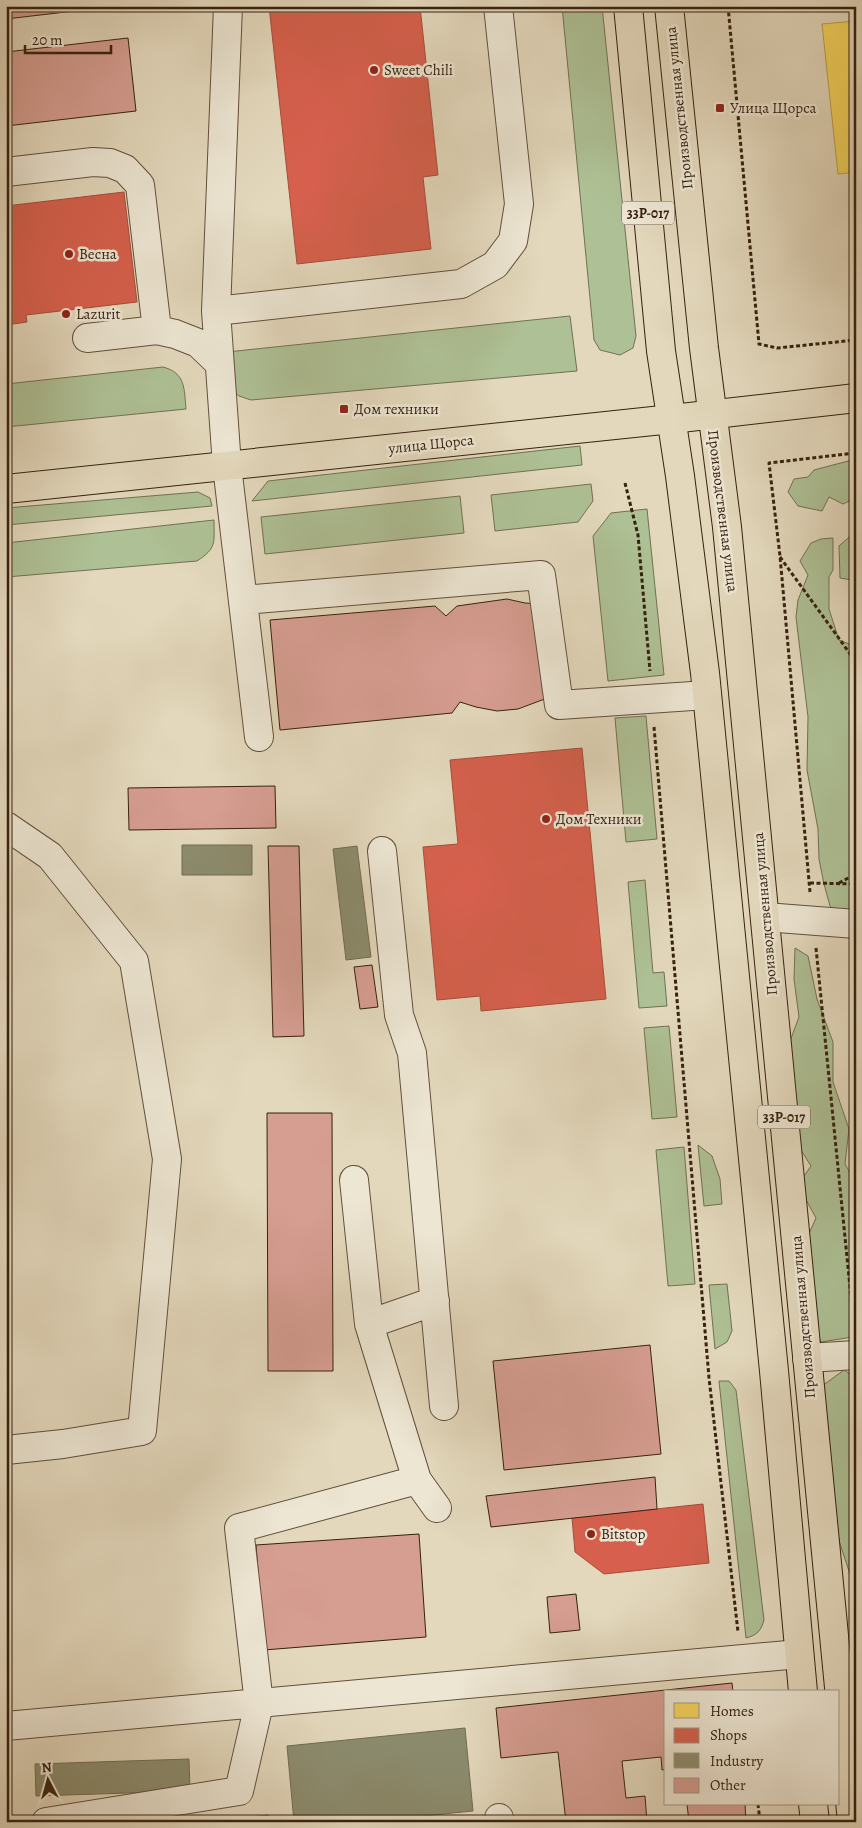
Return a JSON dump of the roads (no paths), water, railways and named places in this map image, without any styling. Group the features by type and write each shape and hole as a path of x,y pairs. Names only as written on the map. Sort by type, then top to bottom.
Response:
{"main road":[{"name":"33Р-017","path":"628,6 661,351 672,419 707,695 772,1351 803,1690"},
{"name":"Производственная улица","path":"669,6 711,414 727,527 839,1690"},
{"name":"улица Щорса","path":"6,489 856,398"},
{"name":"Производственная улица","path":"840,1698 852,1822"},
{"path":"813,1806 815,1822"}],"street":[{"path":"228,6 216,311 227,466 259,738"},
{"path":"216,311 461,284 495,265 513,241 519,204 498,6"},
{"path":"6,172 93,162 110,163 125,169 140,185 157,330"},
{"path":"87,338 157,330 175,334 198,343 219,363"},
{"path":"243,600 541,575 559,705 707,695"},
{"path":"6,826 50,856 134,961 167,1159 142,1430 63,1444 6,1450"},
{"path":"382,851 399,1015 412,1053 444,1406"},
{"path":"765,917 856,924"},
{"path":"354,1180 369,1324 417,1480 438,1508"},
{"path":"369,1324 434,1301"},
{"path":"807,1358 855,1344"},
{"path":"46,1822 239,1791 259,1704 239,1528 417,1480"},
{"path":"6,1726 799,1654"}],"place":[{"name":"Sweet Chili","path":"374,70"},
{"name":"Улица Щорса","path":"720,108"},
{"name":"Весна","path":"69,254"},
{"name":"Lazurit","path":"66,314"},
{"name":"Дом техники","path":"344,409"},
{"name":"Дом Техники","path":"546,819"},
{"name":"Bitstop","path":"591,1534"}]}
